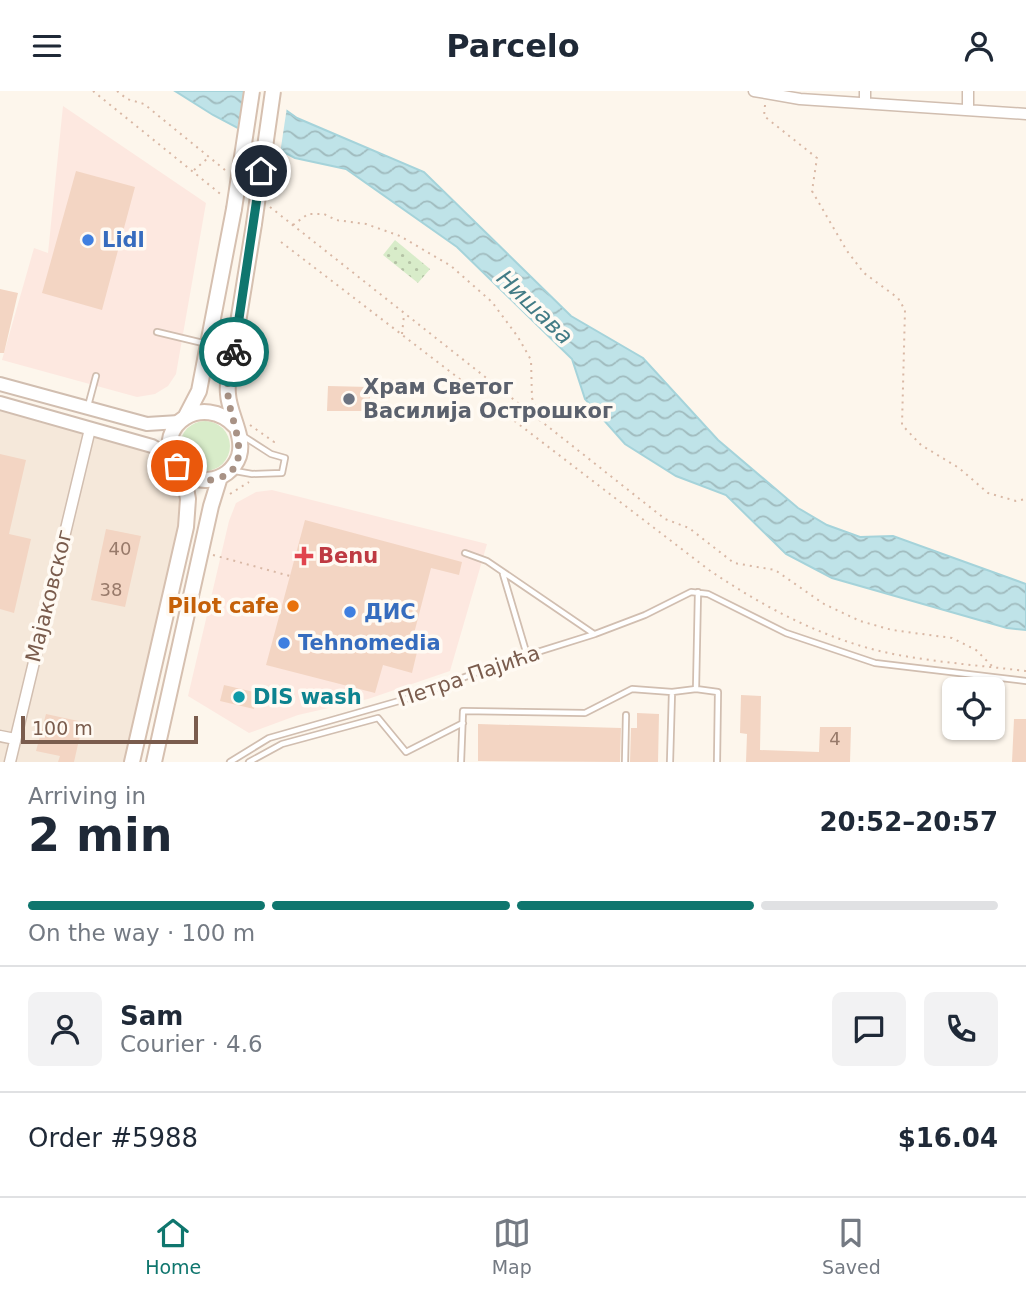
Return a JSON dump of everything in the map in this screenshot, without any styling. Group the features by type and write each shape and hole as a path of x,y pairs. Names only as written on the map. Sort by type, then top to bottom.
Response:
{"main road":[{"path":"132,762 186,527 187,499 183,473 173,458 171,439 197,398 234,209 252,91"},
{"path":"154,762 211,506 225,473 239,456 239,426 227,391 272,91"},
{"path":"183,419 207,411 218,413 239,426"},
{"path":"183,473 201,480 225,473"}],"street":[{"path":"754,91 864,103 1026,114"},
{"path":"864,103 865,91"},
{"path":"968,91 968,110"},
{"path":"0,384 147,424 183,419"},
{"path":"0,403 152,446 173,458"},
{"name":"Мајаковског","path":"10,762 90,429"},
{"path":"0,736 15,739"}],"lane":[{"path":"157,332 208,344"},
{"path":"87,408 96,376"},
{"path":"225,473 282,473 285,458 271,454 239,426"},
{"path":"465,553 487,561 595,634"},
{"path":"503,574 527,655"},
{"name":"Петра Пајића","path":"230,762 250,747 280,734 413,697 527,655 595,634 691,592 698,592"},
{"path":"696,689 698,592 786,633 875,663 1026,681"},
{"path":"461,762 463,711 585,713 632,689 671,692 696,689 719,692 718,762"},
{"path":"670,762 671,692"},
{"path":"625,762 626,715"},
{"path":"249,762 282,744 379,718 406,752 463,723"}],"path":[{"path":"93,91 223,195"},
{"path":"117,91 127,99 144,104 234,177"},
{"path":"766,92 764,116 817,158 812,191 847,251 864,274 898,298 905,310 902,425 921,445 959,468 988,493 1016,501 1026,499"},
{"path":"193,171 209,157"},
{"path":"264,201 404,315 665,519 689,528 734,563 775,570 824,604 859,621 892,630 952,638 976,650 994,667"},
{"path":"293,225 308,215 324,214 336,220 378,227 451,266 492,302 518,337 531,360 532,398 542,421"},
{"path":"281,242 709,571 750,598 849,642 902,656 1026,671"},
{"path":"402,335 404,315"},
{"path":"239,426 274,442"},
{"path":"226,498 240,486 255,481"},
{"path":"211,555 290,576"}],"shaded area":[{"path":"63,106 206,203 176,374 168,386 155,394 137,397 2,360 34,248 48,253"},
{"path":"0,406 134,445 162,459 179,480 185,505 128,762 0,762"},
{"path":"272,490 487,544 450,671 368,699 298,715 249,733 188,696 229,521 236,503 256,492"}],"green space":[{"path":"395,240 430,269 418,283 383,255"},
{"path":"205,421 223,428 230,446 223,464 205,471 187,464 180,446 187,428"}],"water":[{"name":"Нишава","path":"175,91 259,91 297,118 424,172 571,316 643,358 718,440 798,508 827,525 860,537 893,536 1026,584 1026,630 1007,628 832,578 786,554 726,495 676,476 625,444 585,399 572,359 457,247 346,169 295,158 213,115"}],"pier":[{"path":"244,91 265,91 287,107 280,154 237,132"}],"building":[{"name":"Lidl","path":"76,171 135,187 102,310 42,293"},
{"path":"0,289 18,293 4,353 0,353"},
{"name":"Храм Светог Василија Острошког","path":"328,386 370,387 370,411 327,411"},
{"path":"0,454 26,460 9,534 31,539 14,613 0,609"},
{"name":"ДИС","path":"305,520 462,562 459,575 431,568 410,649 417,652 412,673 383,665 375,693 266,665"},
{"path":"106,529 141,536 125,607 91,600"},
{"name":"DIS wash","path":"224,685 258,693 254,709 220,701"},
{"path":"741,695 761,696 760,750 819,752 820,727 851,727 850,762 746,762 747,734 740,733"},
{"path":"637,713 659,714 658,762 630,762 631,728 637,728"},
{"path":"46,714 83,722 74,762 58,762 60,756 36,751"},
{"path":"1014,719 1026,719 1026,762 1012,762"},
{"path":"478,724 621,728 620,762 478,761"}],"way so far":[{"path":"177,466 191,478 211,480 226,474 236,463 240,441 227,391 234,352"}],"place":[{"name":"Lidl","path":"88,240"},
{"name":"Храм Светог Василија Острошког","path":"349,399"},
{"name":"Benu","path":"304,556"},
{"name":"Pilot cafe","path":"293,606"},
{"name":"ДИС","path":"350,612"},
{"name":"Tehnomedia","path":"284,643"},
{"name":"DIS wash","path":"239,697"}],"route":[{"path":"234,352 261,171"}]}
